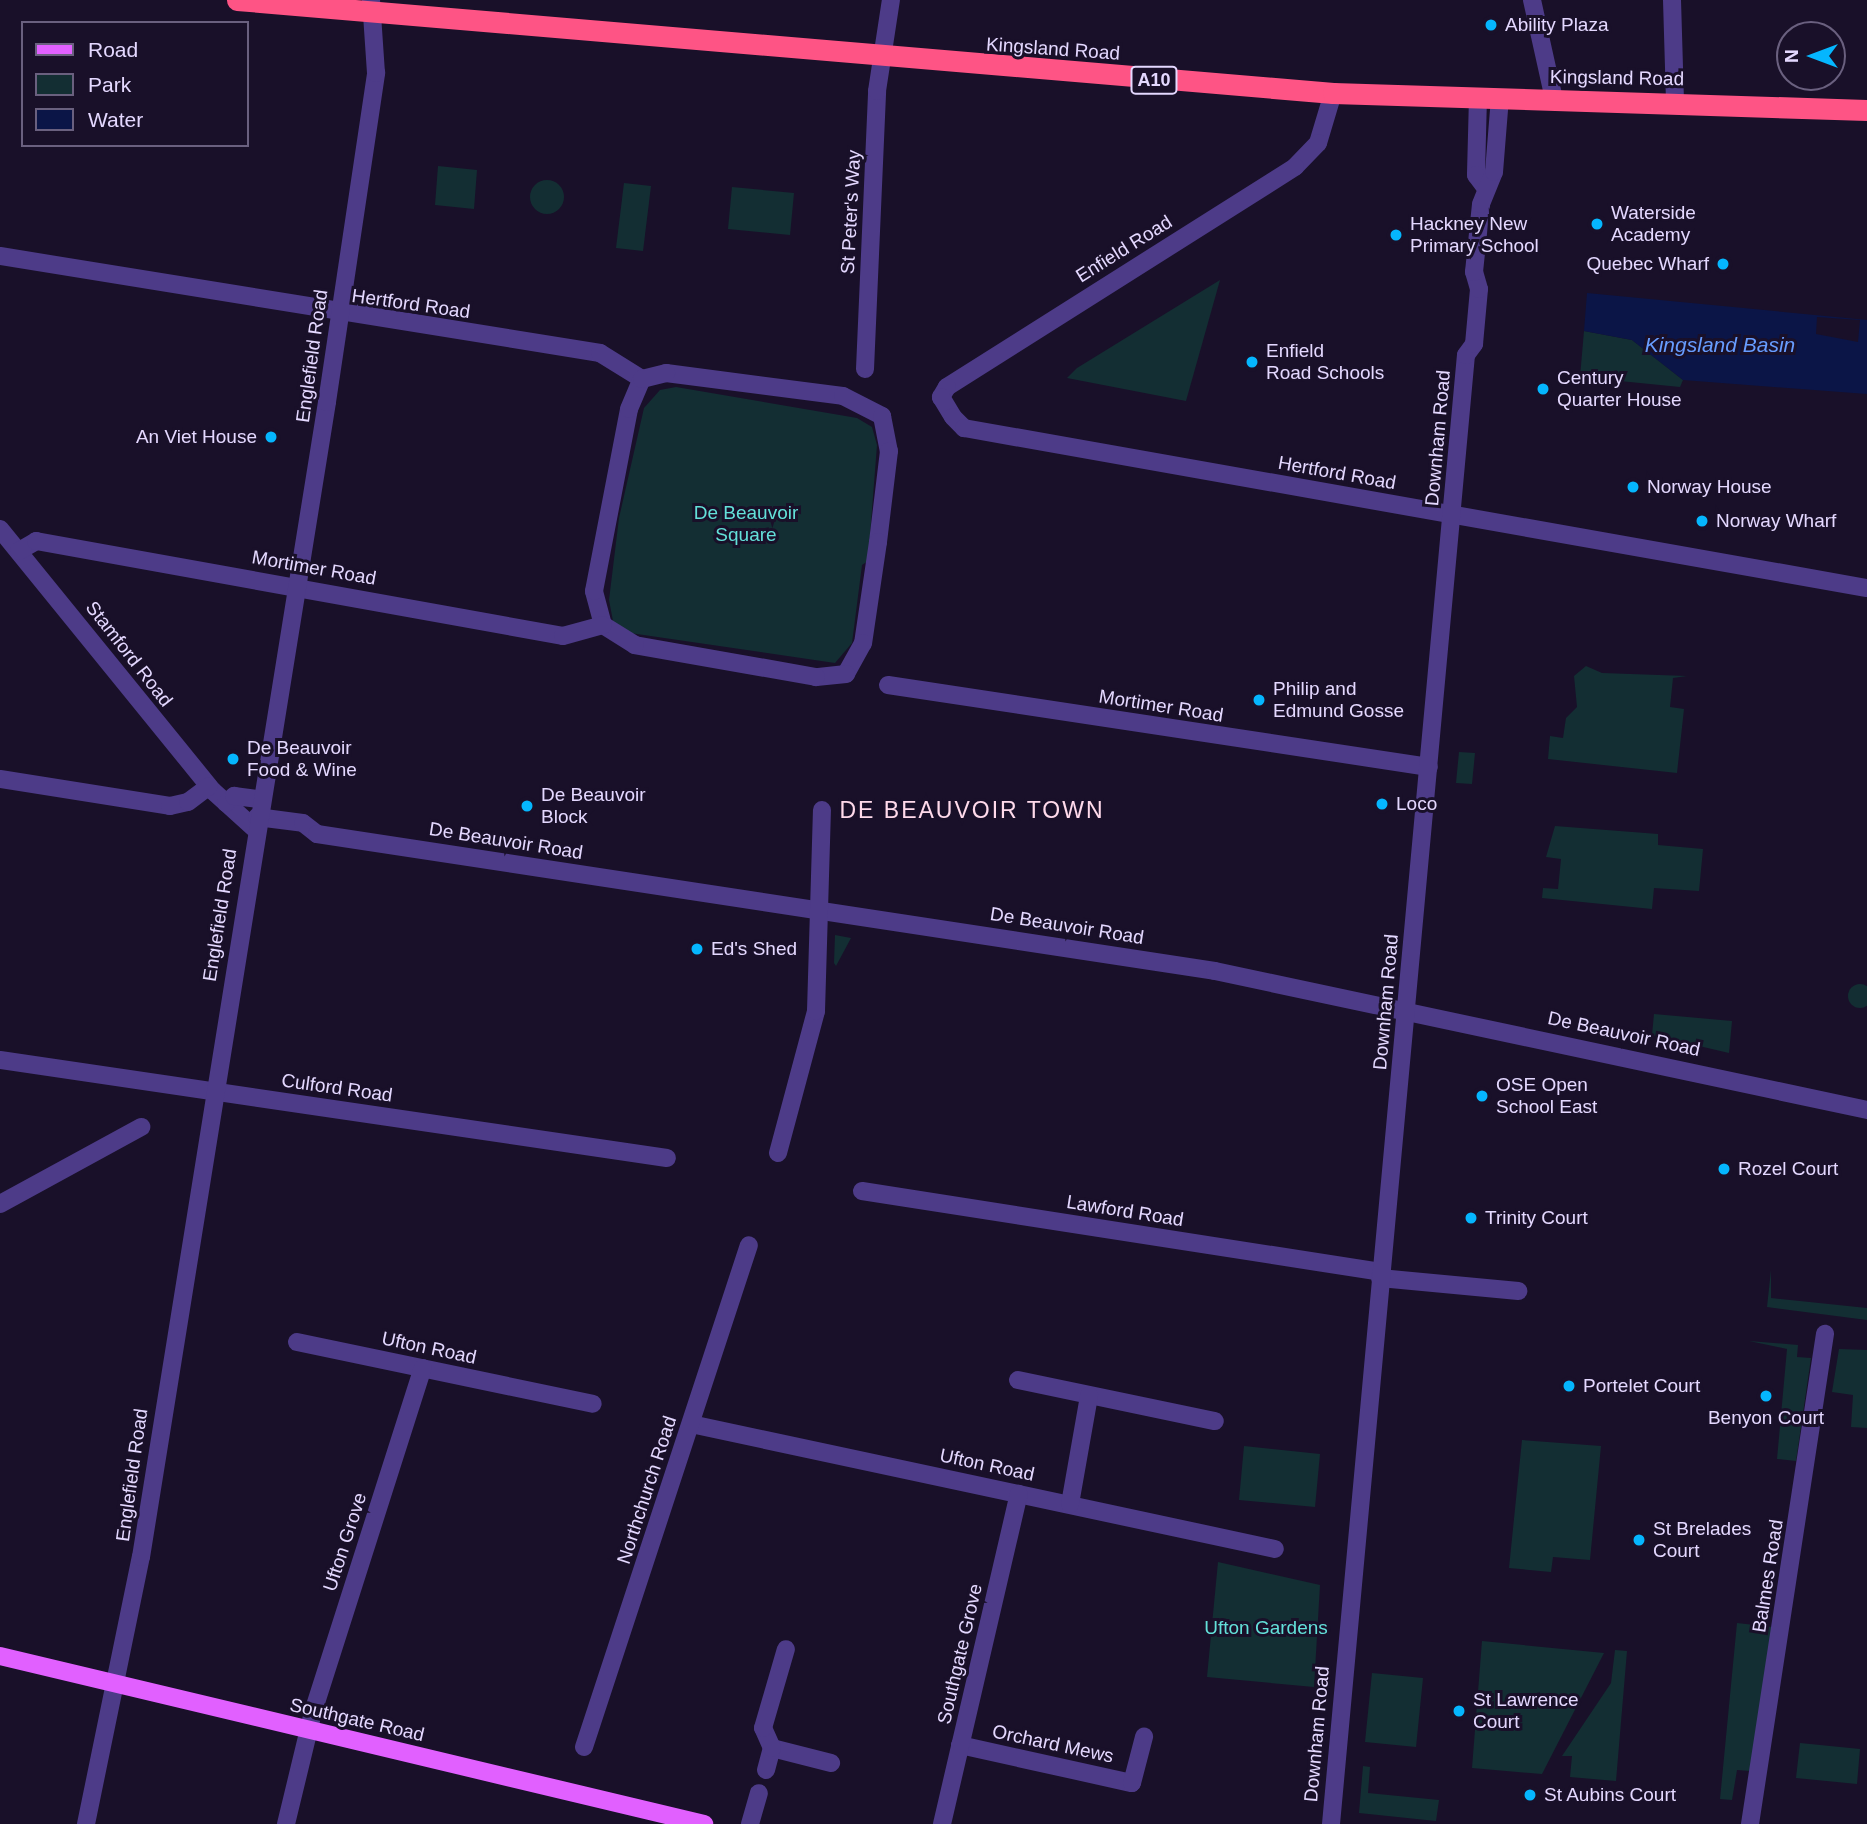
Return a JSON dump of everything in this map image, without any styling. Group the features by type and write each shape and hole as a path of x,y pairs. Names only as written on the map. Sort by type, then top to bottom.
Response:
{"highway":[{"name":"Kingsland Road","path":"237,0 372,6 881,58 1332,93 1867,110"}],"main road":[{"name":"Southgate Road","path":"0,1656 704,1824"}],"street":[{"name":"St Peter's Way","path":"865,369 881,58 891,0"},
{"path":"1532,0 1554,99"},
{"path":"1672,0 1675,102"},
{"name":"Englefield Road","path":"86,1824 118,1685 339,314 376,73 372,6"},
{"name":"Enfield Road","path":"964,428 941,397 947,387 1294,167 1318,143 1332,93"},
{"name":"Downham Road","path":"1478,97 1476,175 1485,187"},
{"name":"Downham Road","path":"1331,1824 1452,514 1485,187 1494,172 1500,98"},
{"name":"Hertford Road","path":"0,256 339,314 600,353 642,379"},
{"path":"688,373 770,384 843,396 882,416 889,451 863,643 846,674 816,677 635,645 603,625 594,591 629,409 642,379 688,373"},
{"name":"Hertford Road","path":"964,428 1867,588"},
{"name":"Stamford Road","path":"0,529 209,786 226,803 257,815"},
{"name":"Mortimer Road","path":"19,551 36,541 564,636 603,625"},
{"name":"Mortimer Road","path":"888,685 1429,767"},
{"path":"0,779 170,806 188,803 209,786"},
{"path":"226,803 234,796 257,815"},
{"path":"778,1153 817,1011 822,810"},
{"name":"De Beauvoir Road","path":"257,815 303,823 317,834 1215,971 1867,1110"},
{"name":"Culford Road","path":"0,1060 667,1158"},
{"path":"0,1204 141,1127"},
{"name":"Lawford Road","path":"862,1191 1381,1275 1518,1290"},
{"name":"Northchurch Road","path":"584,1747 749,1245"},
{"name":"Balmes Road","path":"1751,1824 1825,1334"},
{"name":"Ufton Road","path":"297,1342 593,1404"},
{"name":"Ufton Grove","path":"286,1824 309,1730 423,1368"},
{"path":"1018,1380 1215,1421"},
{"path":"1069,1504 1090,1396"},
{"name":"Ufton Road","path":"691,1424 1275,1549"},
{"name":"Southgate Grove","path":"942,1824 1018,1494"},
{"path":"766,1770 772,1748 763,1728 786,1649"},
{"name":"Orchard Mews","path":"960,1745 1132,1783 1144,1737"},
{"path":"772,1748 831,1763"},
{"path":"750,1824 759,1793"}],"green space":[{"path":"438,166 477,170 474,209 435,205"},
{"path":"547,180 559,185 564,197 559,209 547,214 535,209 530,197 535,185"},
{"path":"624,183 651,186 643,251 616,248"},
{"path":"732,187 794,193 790,235 728,229"},
{"path":"1220,280 1186,401 1067,378 1077,368"},
{"path":"1584,331 1632,340 1683,380 1680,387 1580,377"},
{"name":"De Beauvoir Square","path":"676,387 857,418 872,427 877,445 868,561 862,565 852,643 835,663 630,633 613,621 609,600 619,518 644,408 660,390"},
{"path":"1586,666 1602,673 1687,676 1673,678 1670,707 1684,709 1677,773 1548,759 1550,736 1563,738 1566,718 1577,707 1574,676"},
{"path":"1459,752 1475,753 1472,784 1456,783"},
{"path":"1555,826 1658,834 1658,845 1703,849 1699,891 1654,888 1652,909 1542,898 1543,888 1558,889 1561,859 1546,857"},
{"path":"835,935 851,938 836,966 834,963"},
{"path":"1856,985 1868,988 1868,1004 1856,1007 1849,1000 1849,992"},
{"path":"1654,1014 1732,1021 1729,1053 1652,1035"},
{"path":"1771,1270 1771,1298 1867,1308 1867,1320 1767,1307"},
{"path":"1749,1341 1798,1345 1797,1357 1811,1358 1796,1461 1777,1459 1787,1349"},
{"path":"1839,1349 1867,1350 1867,1428 1851,1427 1853,1395 1832,1392"},
{"path":"1522,1440 1601,1446 1590,1560 1553,1557 1551,1572 1509,1568"},
{"path":"1244,1446 1320,1454 1315,1507 1239,1500"},
{"name":"Ufton Gardens","path":"1218,1562 1320,1585 1314,1687 1207,1677"},
{"path":"1737,1623 1772,1627 1750,1771 1737,1770 1732,1800 1720,1799"},
{"path":"1482,1641 1604,1653 1542,1774 1472,1768"},
{"path":"1615,1650 1627,1651 1616,1781 1570,1777 1572,1756 1562,1756 1611,1683"},
{"path":"1372,1673 1423,1678 1416,1747 1365,1742"},
{"path":"1800,1743 1860,1749 1857,1784 1796,1778"},
{"path":"1363,1766 1370,1767 1368,1793 1439,1800 1436,1821 1359,1813"}],"water":[{"name":"Kingsland Basin","path":"1587,293 1867,320 1867,394 1683,380 1632,340 1584,331"}],"pier":[{"path":"1817,317 1860,320 1858,342 1816,334"}],"place":[{"name":"Ability Plaza","path":"1491,25"},
{"name":"Waterside Academy","path":"1597,224"},
{"name":"Hackney New Primary School","path":"1396,235"},
{"name":"Quebec Wharf","path":"1723,264"},
{"name":"Enfield Road Schools","path":"1252,362"},
{"name":"Century Quarter House","path":"1543,389"},
{"name":"An Viet House","path":"271,437"},
{"name":"Norway House","path":"1633,487"},
{"name":"Norway Wharf","path":"1702,521"},
{"name":"Philip and Edmund Gosse","path":"1259,700"},
{"name":"De Beauvoir Food & Wine","path":"233,759"},
{"name":"Loco","path":"1382,804"},
{"name":"De Beauvoir Block","path":"527,806"},
{"name":"Ed's Shed","path":"697,949"},
{"name":"OSE Open School East","path":"1482,1096"},
{"name":"Rozel Court","path":"1724,1169"},
{"name":"Trinity Court","path":"1471,1218"},
{"name":"Portelet Court","path":"1569,1386"},
{"name":"Benyon Court","path":"1766,1396"},
{"name":"St Brelades Court","path":"1639,1540"},
{"name":"St Lawrence Court","path":"1459,1711"},
{"name":"St Aubins Court","path":"1530,1795"}],"district":[{"name":"DE BEAUVOIR TOWN","path":"972,810"}]}
